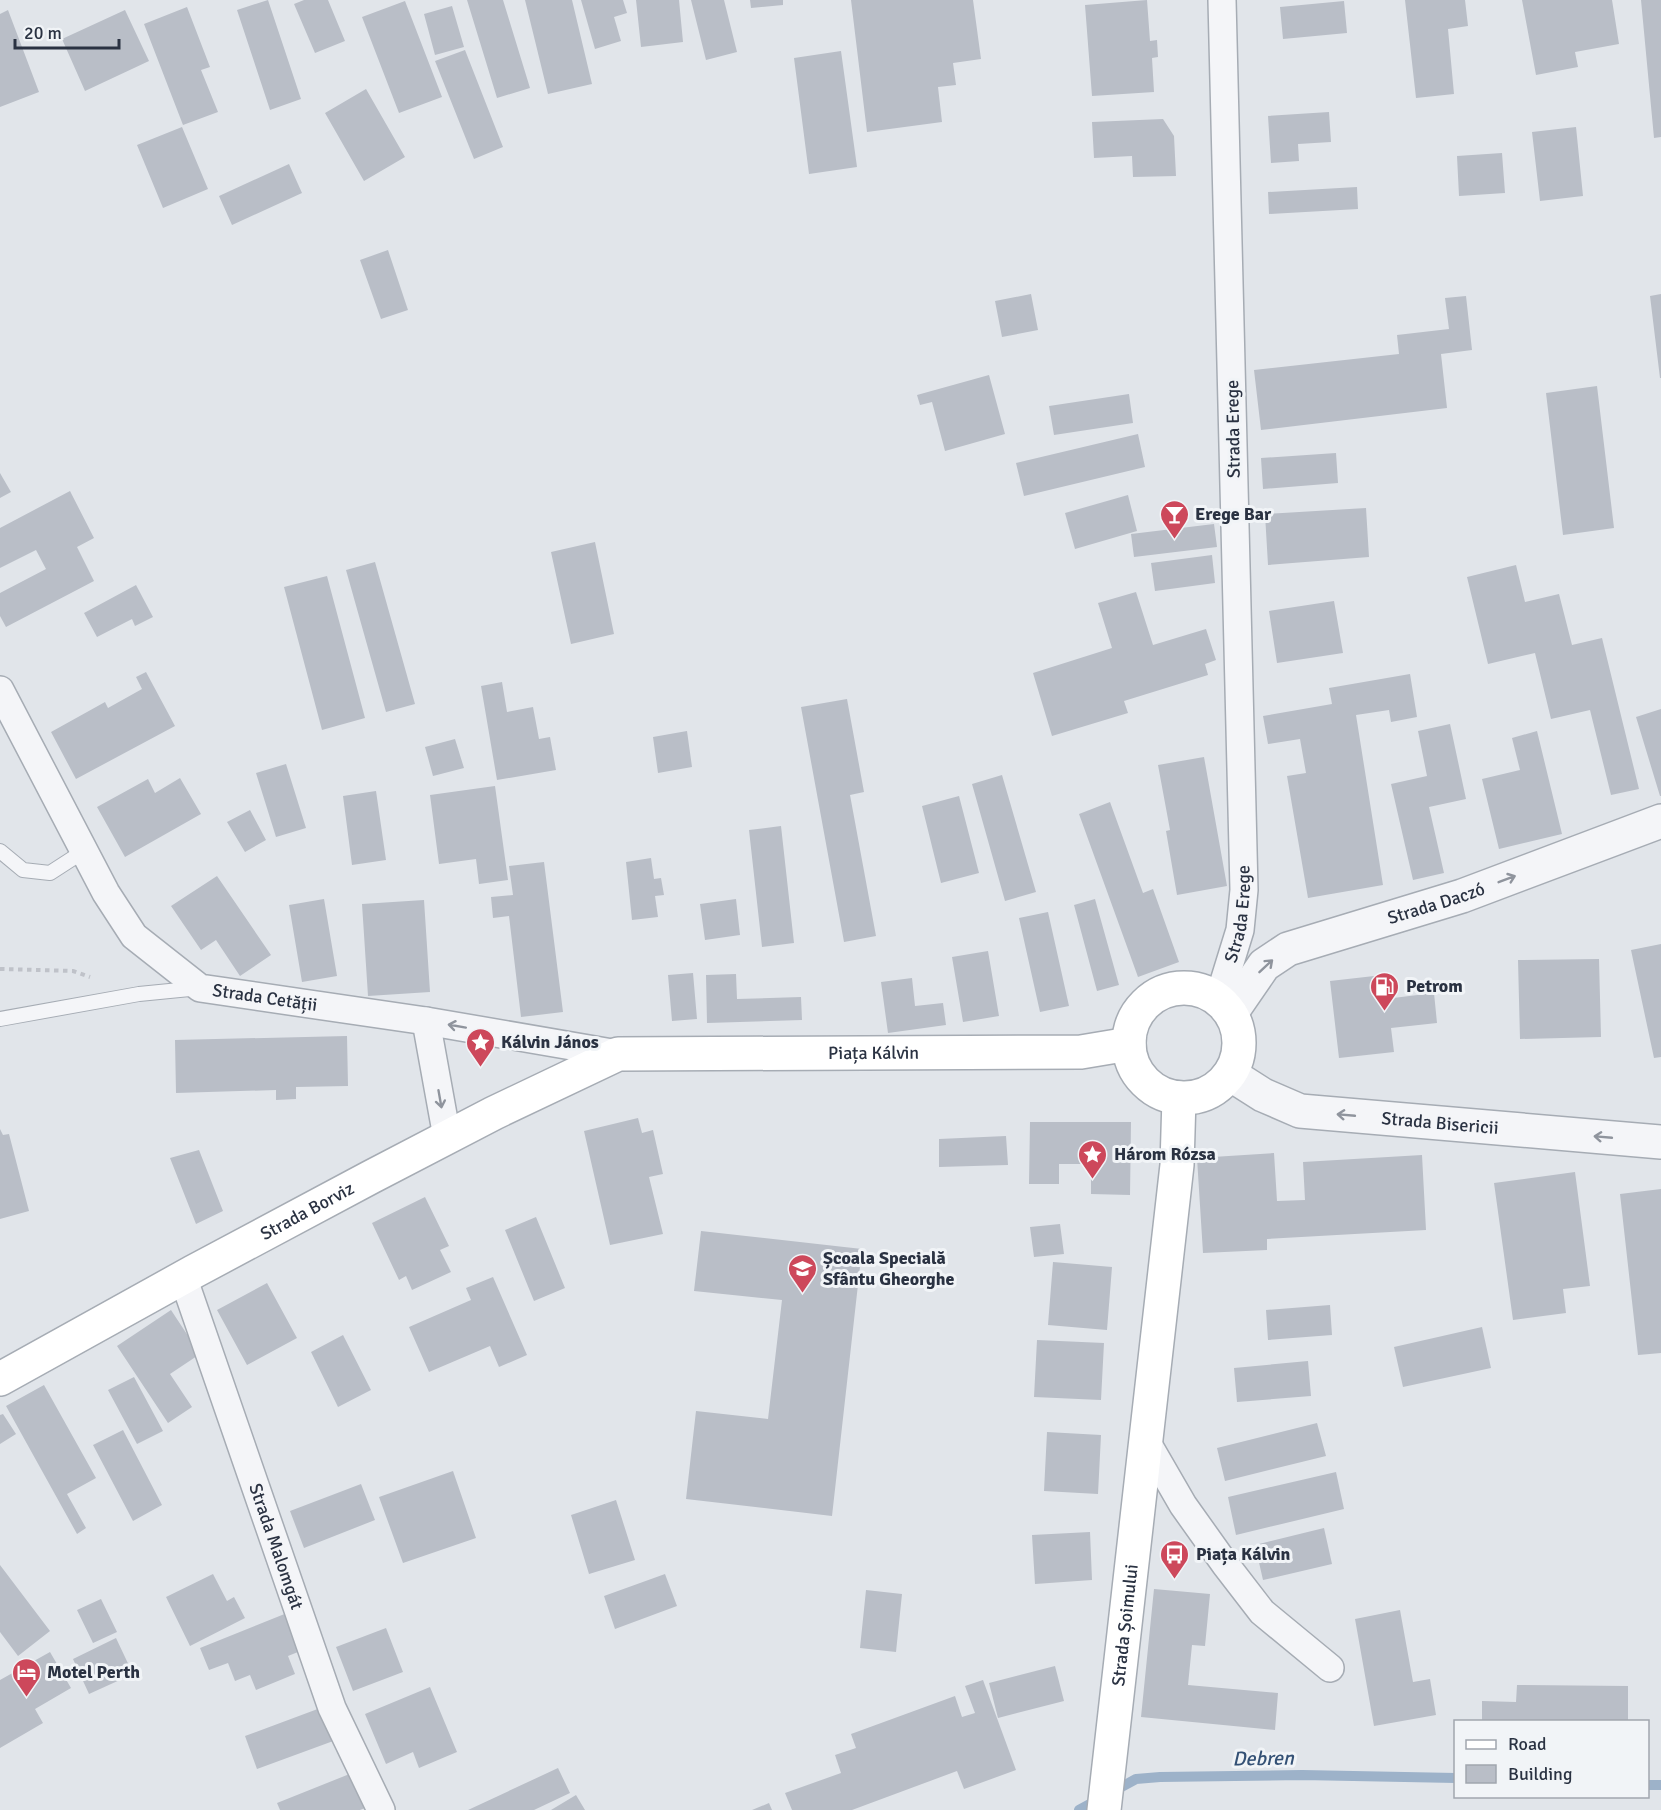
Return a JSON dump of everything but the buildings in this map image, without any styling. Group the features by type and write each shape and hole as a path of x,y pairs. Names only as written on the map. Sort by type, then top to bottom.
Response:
{"main road":[{"path":"1185,987 1203,990 1225,1005 1238,1026 1240,1041 1235,1065 1220,1085 1208,1093 1179,1098 1163,1094 1149,1086 1138,1074 1131,1059 1129,1044 1131,1026 1139,1010 1152,997 1168,989 1185,987"},
{"name":"Piața Kálvin","path":"618,1054 1081,1053 1129,1044"},
{"name":"Strada Borviz","path":"0,1379 183,1277 447,1137 618,1054"},
{"name":"Strada Șoimului","path":"1104,1810 1177,1165 1179,1098"}],"street":[{"name":"Strada Erege","path":"1222,0 1244,890 1240,930 1225,1005"},
{"name":"Strada Cetății","path":"0,690 106,893 134,936 200,988 426,1021 618,1054"},
{"name":"Strada Daczó","path":"1225,1005 1263,965 1288,949 1462,896 1661,821"},
{"path":"426,1021 447,1137"},
{"name":"Strada Bisericii","path":"1230,1074 1263,1095 1300,1111 1661,1142"},
{"name":"Strada Malomgát","path":"183,1277 332,1708 381,1810"},
{"path":"1146,1441 1183,1505 1262,1612 1330,1668"}],"lane":[{"path":"0,851 23,870 50,873 84,851"},
{"path":"0,1018 139,994 200,988"}],"path":[{"path":"0,969 73,971 139,994"}],"waterway":[{"name":"Debren","path":"1079,1810 1136,1779 1302,1775 1454,1778"},
{"name":"Debren","path":"1649,1785 1661,1785"}],"place":[{"name":"Erege Bar","path":"1174,540"},
{"name":"Petrom","path":"1385,1012"},
{"name":"Kálvin János","path":"480,1068"},
{"name":"Három Rózsa","path":"1093,1180"},
{"name":"Școala Specială Sfântu Gheorghe","path":"802,1294"},
{"name":"Piața Kálvin","path":"1175,1580"},
{"name":"Motel Perth","path":"26,1698"}]}
